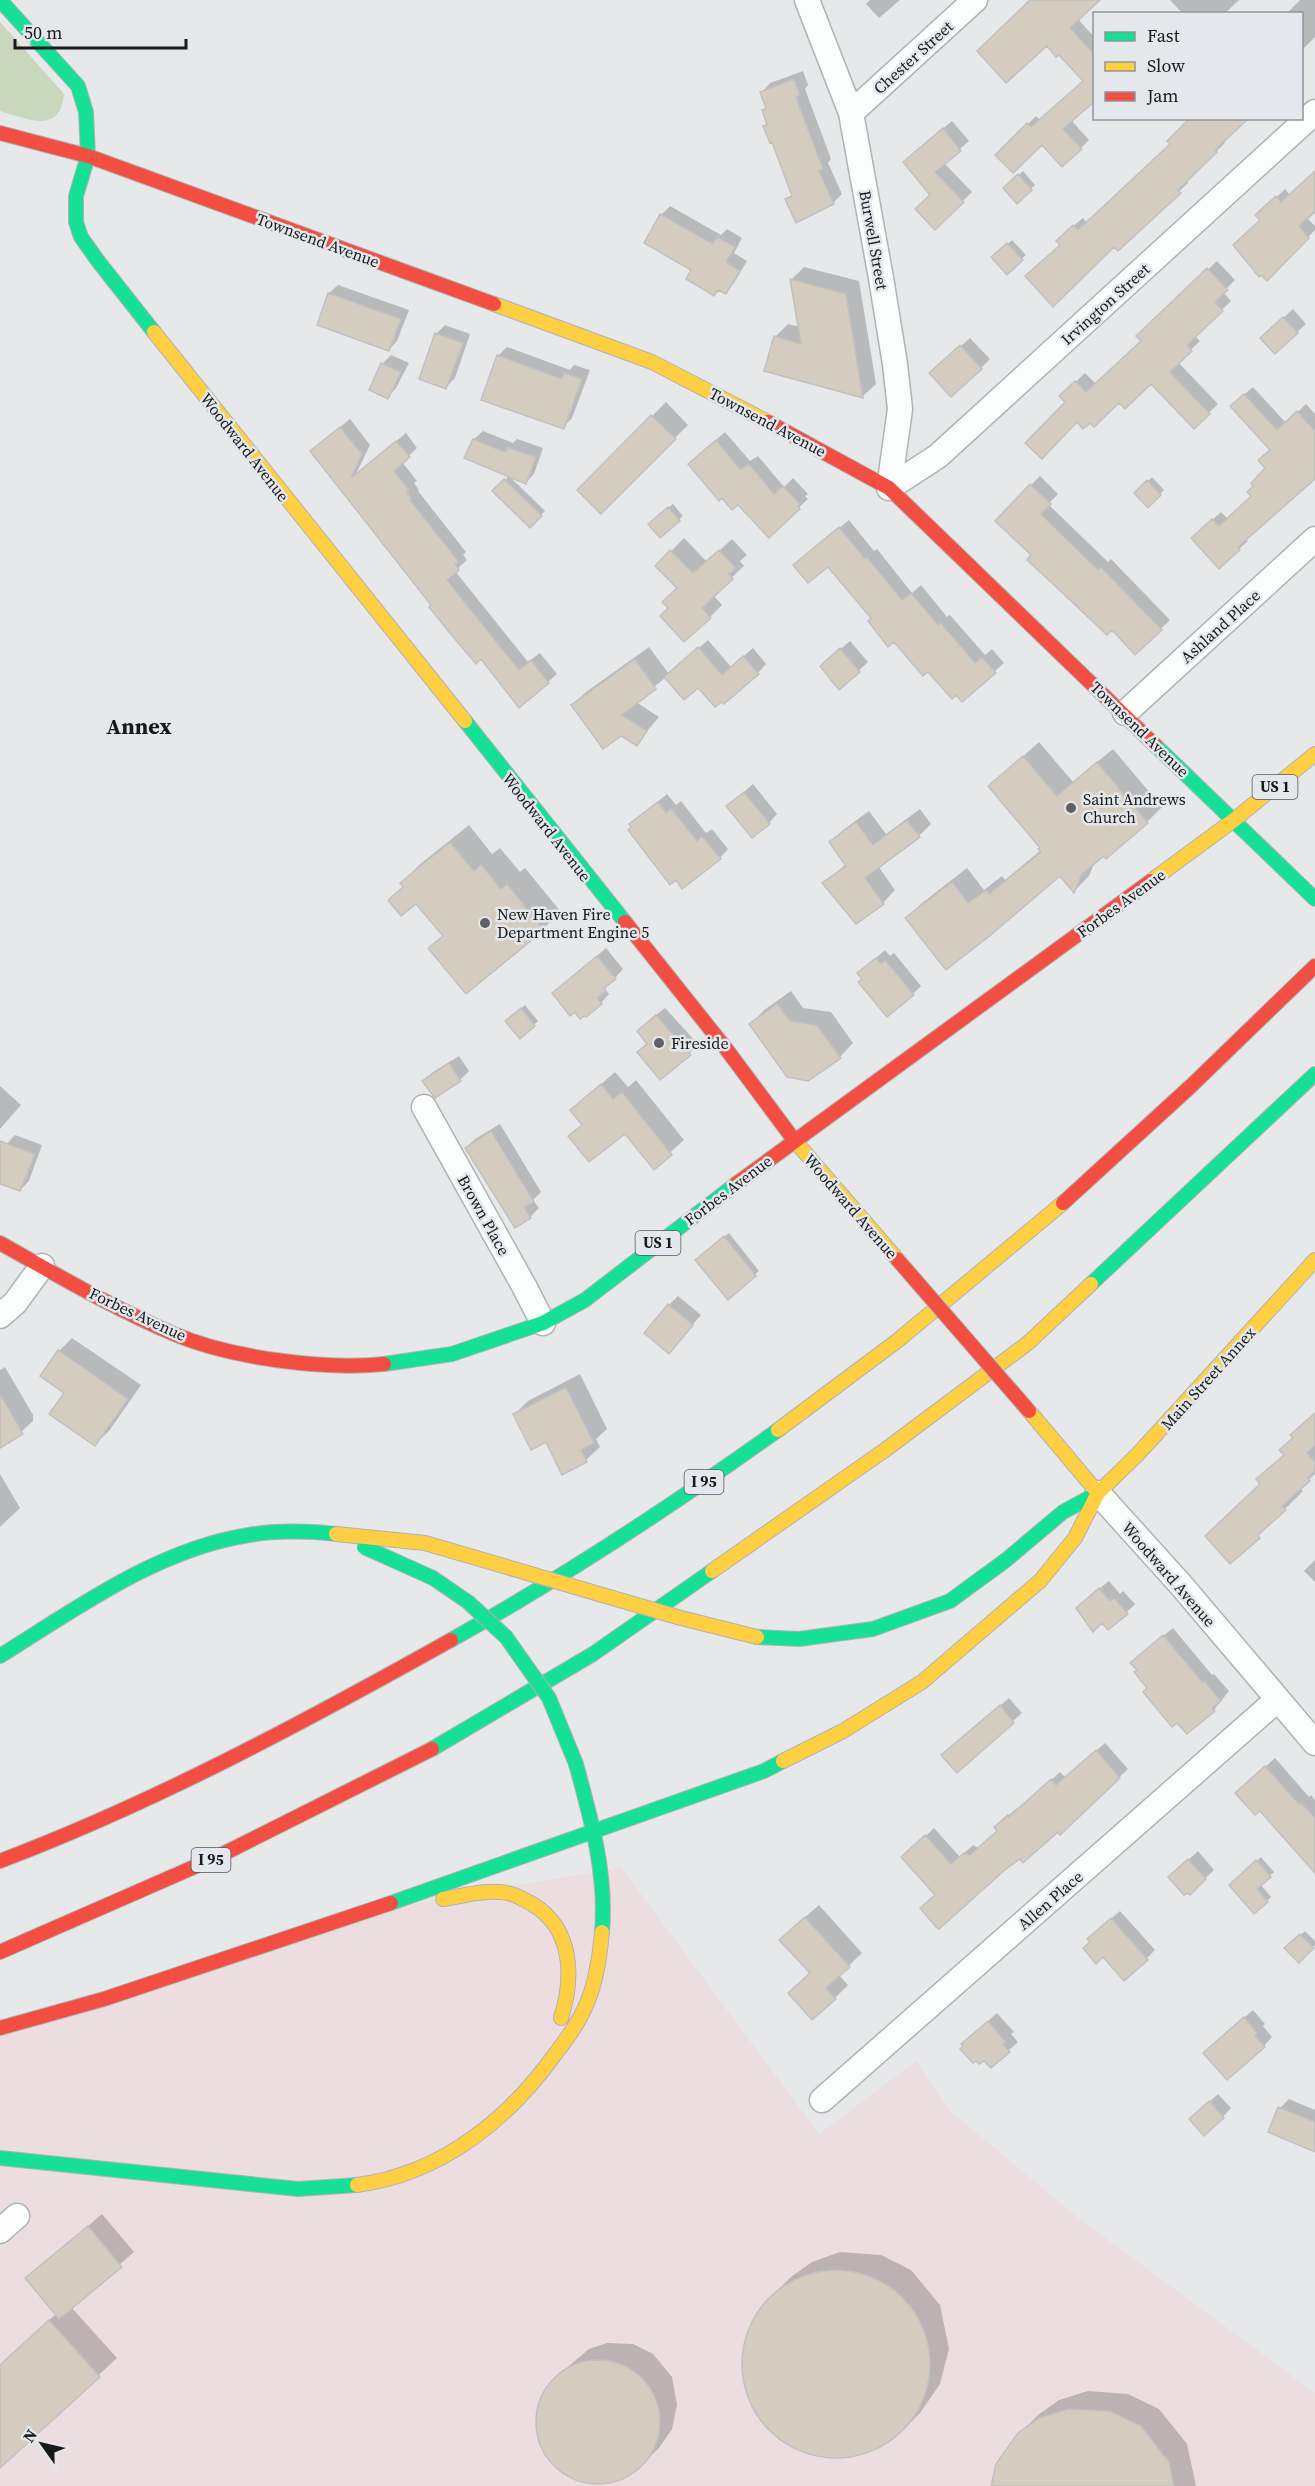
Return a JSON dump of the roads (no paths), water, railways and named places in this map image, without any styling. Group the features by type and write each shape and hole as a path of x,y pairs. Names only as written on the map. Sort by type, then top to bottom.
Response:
{"main road":[{"name":"Woodward Avenue","path":"0,0 78,86 86,112 88,156 76,196 76,222 81,237 98,261 727,1050 794,1140 1098,1493"},
{"name":"Townsend Avenue","path":"0,133 88,156 652,362 782,429 889,488 1125,713 1315,899"},
{"name":"Forbes Avenue","path":"0,1243 109,1304 176,1335 245,1355 319,1365 381,1364 452,1354 543,1323 585,1300 794,1140 1234,820 1315,754"},
{"name":"I 95","path":"0,1861 170,1788 355,1694 572,1569 700,1484 846,1380 977,1277 1164,1112 1315,966"},
{"name":"I 95","path":"0,1952 217,1857 341,1796 453,1737 593,1654 885,1450 1028,1343 1315,1074"},
{"name":"Main Street Annex","path":"1098,1493 1138,1454 1315,1260"},
{"path":"0,1656 162,1562 199,1548 242,1536 306,1531 425,1544 681,1618 757,1637 799,1639 873,1629 950,1601 1006,1560 1062,1512 1098,1493"},
{"path":"0,2028 104,1999 362,1913 764,1771 843,1731 922,1682 1040,1581 1075,1538 1098,1493"},
{"path":"0,2158 298,2188 346,2187 391,2179 435,2162 463,2146 494,2122 559,2049 588,2002 600,1950 603,1920 602,1872 594,1831 576,1764 549,1698 506,1637 468,1602 433,1578 336,1534"},
{"path":"362,1913 478,1893 508,1893 537,1905 552,1918 566,1945 571,1977 570,1991 556,2030 524,2091"}],"street":[{"name":"Burwell Street","path":"807,0 851,113 896,364 900,409 889,488"},
{"name":"Chester Street","path":"851,113 975,0"},
{"name":"Irvington Street","path":"889,488 938,456 1315,112"},
{"name":"Ashland Place","path":"1125,713 1315,538"},
{"name":"Brown Place","path":"424,1107 543,1323"},
{"path":"0,1316 15,1303 42,1266"},
{"name":"Woodward Avenue","path":"1098,1493 1181,1585 1315,1743"},
{"name":"Allen Place","path":"822,2100 1277,1700"}],"place":[{"name":"Saint Andrews Church","path":"1071,808"},
{"name":"New Haven Fire Department Engine 5","path":"485,923"},
{"name":"Fireside","path":"659,1043"}],"district":[{"name":"Annex","path":"139,726"}]}
